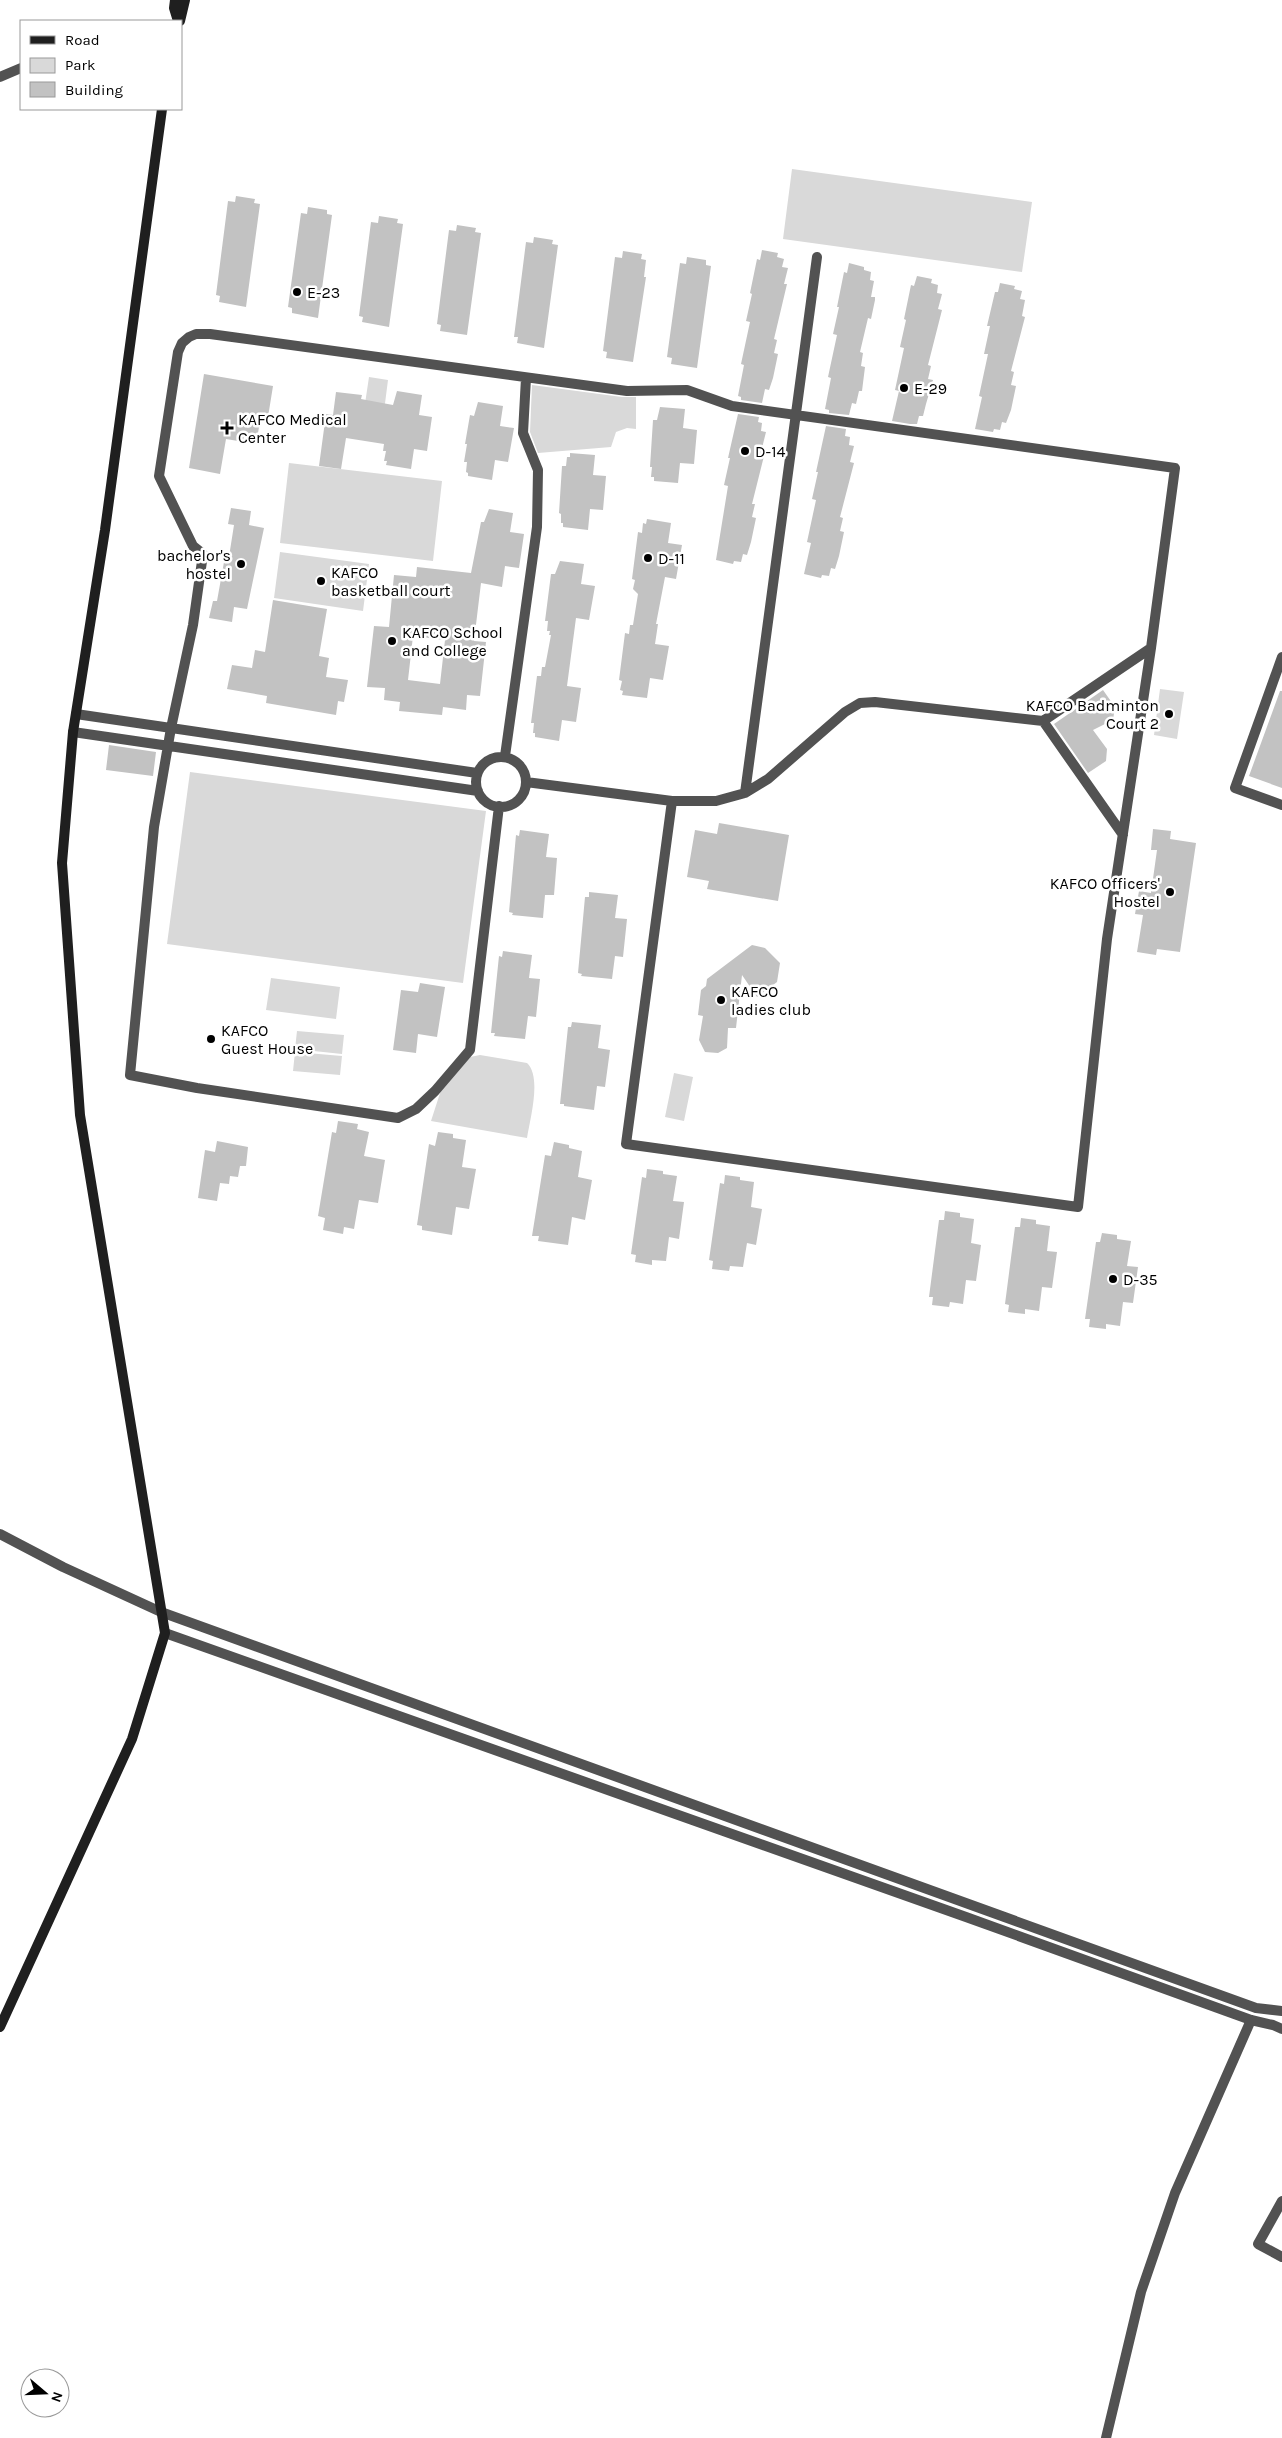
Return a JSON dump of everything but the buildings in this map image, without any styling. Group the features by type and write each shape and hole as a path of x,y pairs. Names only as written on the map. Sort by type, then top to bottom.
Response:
{"main road":[{"path":"175,0 174,8 179,20"},
{"path":"179,20 185,0"},
{"path":"0,2027 132,1739 165,1634 80,1115 62,863 73,732 105,530 162,110"}],"street":[{"path":"0,76 20,68"},
{"path":"745,793 817,257"},
{"path":"499,806 470,1050 435,1091 416,1109 398,1118 197,1088 130,1075 146,903 167,746 193,625 203,554 193,546 160,476 174,361 182,343 196,334 210,334 526,378 627,390 687,390 732,406 1175,468 1151,648 1107,939 1078,1207 626,1144 672,801"},
{"path":"505,756 537,527 538,470 523,433 526,378"},
{"path":"526,782 672,801 716,801 745,793 768,779 845,712 860,703 875,702 1043,721 1151,648"},
{"path":"1282,657 1235,788 1282,805"},
{"path":"76,714 477,773"},
{"path":"1043,721 1123,835"},
{"path":"73,732 478,792"},
{"path":"505,756 521,766 526,782 520,798 507,806 499,806 483,799 478,792 477,773 488,760 505,756"},
{"path":"0,1534 63,1567 161,1612 1256,2008 1282,2011"},
{"path":"165,1634 966,1917 1251,2020 1282,2029"},
{"path":"1106,2438 1141,2292 1172,2202 1251,2020"},
{"path":"1282,2202 1258,2244 1282,2258"}],"green space":[{"path":"792,169 1032,202 1022,272 783,239"},
{"path":"369,377 388,380 383,419 363,417"},
{"path":"532,385 622,397 636,397 636,429 627,428 616,432 611,447 538,453 530,432"},
{"path":"289,463 442,481 433,561 280,543"},
{"path":"280,552 369,564 363,611 274,598"},
{"name":"KAFCO Badminton Court 2","path":"1160,689 1184,692 1177,739 1154,735"},
{"path":"190,772 486,811 463,983 167,944"},
{"path":"271,978 340,987 336,1019 266,1010"},
{"path":"297,1031 344,1035 342,1054 295,1049"},
{"path":"295,1052 342,1056 340,1075 293,1071"},
{"path":"480,1055 527,1063 531,1069 534,1078 534,1099 527,1138 431,1121 441,1090 470,1057"},
{"path":"674,1073 693,1077 684,1121 665,1117"}],"place":[{"name":"E-23","path":"297,292"},
{"name":"E-29","path":"904,388"},
{"name":"KAFCO Medical Center","path":"227,428"},
{"name":"D-14","path":"745,451"},
{"name":"D-11","path":"648,558"},
{"name":"bachelor's hostel","path":"241,564"},
{"name":"KAFCO basketball court","path":"321,581"},
{"name":"KAFCO School and College","path":"392,641"},
{"name":"KAFCO Badminton Court 2","path":"1169,714"},
{"name":"KAFCO Officers' Hostel","path":"1170,892"},
{"name":"KAFCO ladies club","path":"721,1000"},
{"name":"KAFCO Guest House","path":"211,1039"},
{"name":"D-35","path":"1113,1279"}]}
